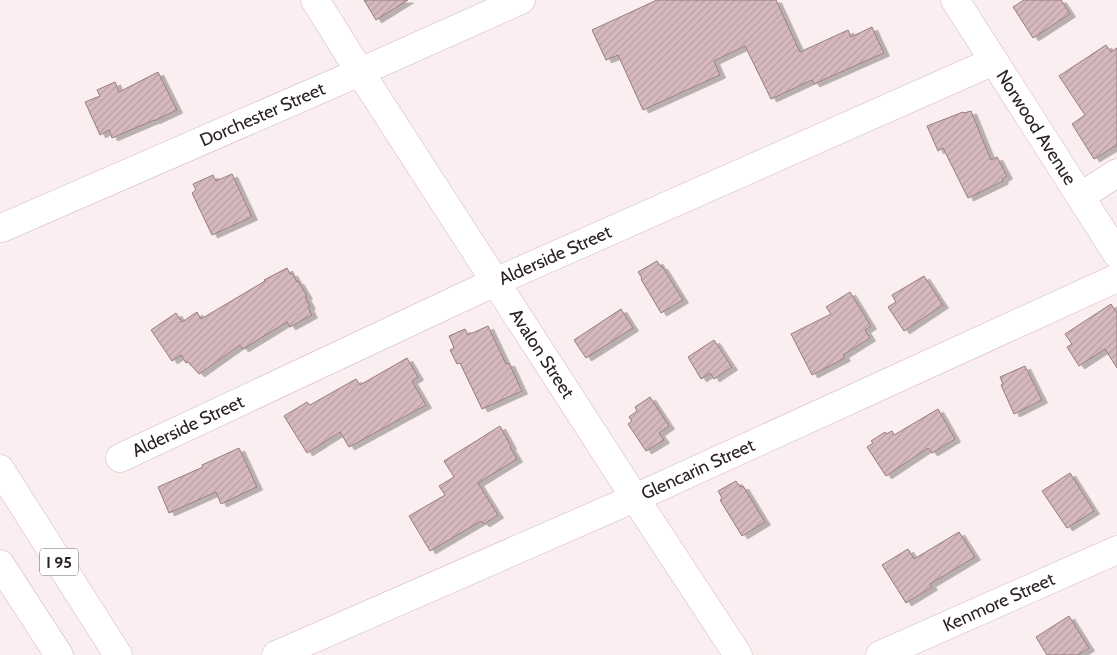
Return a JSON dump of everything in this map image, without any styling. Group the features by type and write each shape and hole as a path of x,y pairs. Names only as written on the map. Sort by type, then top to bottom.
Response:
{"main road":[{"name":"Avalon Street","path":"315,0 495,282 738,655"},
{"name":"Dorchester Street","path":"2,228 521,0"},
{"name":"Norwood Avenue","path":"955,0 1117,254"},
{"name":"Alderside Street","path":"120,458 495,282 994,61"},
{"path":"1081,196 1117,173"},
{"name":"Glencarin Street","path":"276,655 635,498 1117,278"},
{"name":"I 95","path":"0,469 118,655"},
{"name":"Kenmore Street","path":"880,655 1117,550"},
{"path":"0,564 58,655"}],"building":[{"path":"364,0 408,0 376,20"},
{"path":"657,0 776,0 800,52 848,30 851,37 872,27 884,53 814,84 812,80 771,99 745,46 714,61 720,75 643,110 618,55 606,60 592,30"},
{"path":"1024,0 1061,0 1070,14 1033,38 1013,7"},
{"path":"1106,45 1111,52 1117,48 1117,145 1094,159 1072,124 1085,115 1059,76"},
{"path":"158,72 177,110 112,138 109,130 100,135 85,102 100,96 97,90 115,82 119,92"},
{"path":"971,111 991,160 997,157 1007,176 1002,179 1003,181 968,198 943,148 938,151 927,126 963,112"},
{"path":"232,174 252,217 212,235 192,193 196,190 193,184 213,175 216,181"},
{"path":"657,261 683,300 661,313 638,272"},
{"path":"287,268 307,296 305,297 312,315 290,327 287,322 243,349 240,345 199,374 188,362 186,363 181,355 172,361 151,330 176,313 182,322 197,312 201,319"},
{"path":"924,276 943,305 904,331 888,307 896,302 892,295"},
{"path":"850,292 871,326 865,330 870,338 843,355 845,358 812,375 791,334 831,314 826,307"},
{"path":"1111,304 1117,313 1117,368 1105,349 1079,366 1067,347 1072,344 1065,334"},
{"path":"621,309 633,328 586,358 574,340"},
{"path":"488,326 506,364 509,363 522,391 482,409 460,363 457,364 450,350 454,348 449,336 465,329 468,335"},
{"path":"714,340 732,367 714,379 710,373 701,379 688,357"},
{"path":"407,358 418,377 412,381 426,405 349,447 340,432 307,453 284,416 307,402 310,405 356,379 360,385"},
{"path":"1025,366 1042,400 1014,414 1001,385 1003,384 1000,377"},
{"path":"650,397 669,426 659,433 664,440 646,451 628,424 632,421 629,417 637,411 635,407"},
{"path":"938,409 955,439 932,453 928,448 886,476 867,447 873,443 871,441 885,432 886,434 892,431 894,435"},
{"path":"500,426 517,459 478,483 498,515 484,524 481,521 430,551 409,516 445,495 439,486 454,477 444,461"},
{"path":"239,448 257,487 221,504 216,492 169,513 158,487 203,467 202,465"},
{"path":"1070,473 1094,511 1067,528 1042,491"},
{"path":"736,481 740,487 743,486 765,522 742,536 720,500 722,498 718,491"},
{"path":"959,532 975,557 930,584 932,587 906,603 882,565 908,549 914,559"},
{"path":"1069,616 1089,648 1078,655 1047,655 1036,637"}]}
